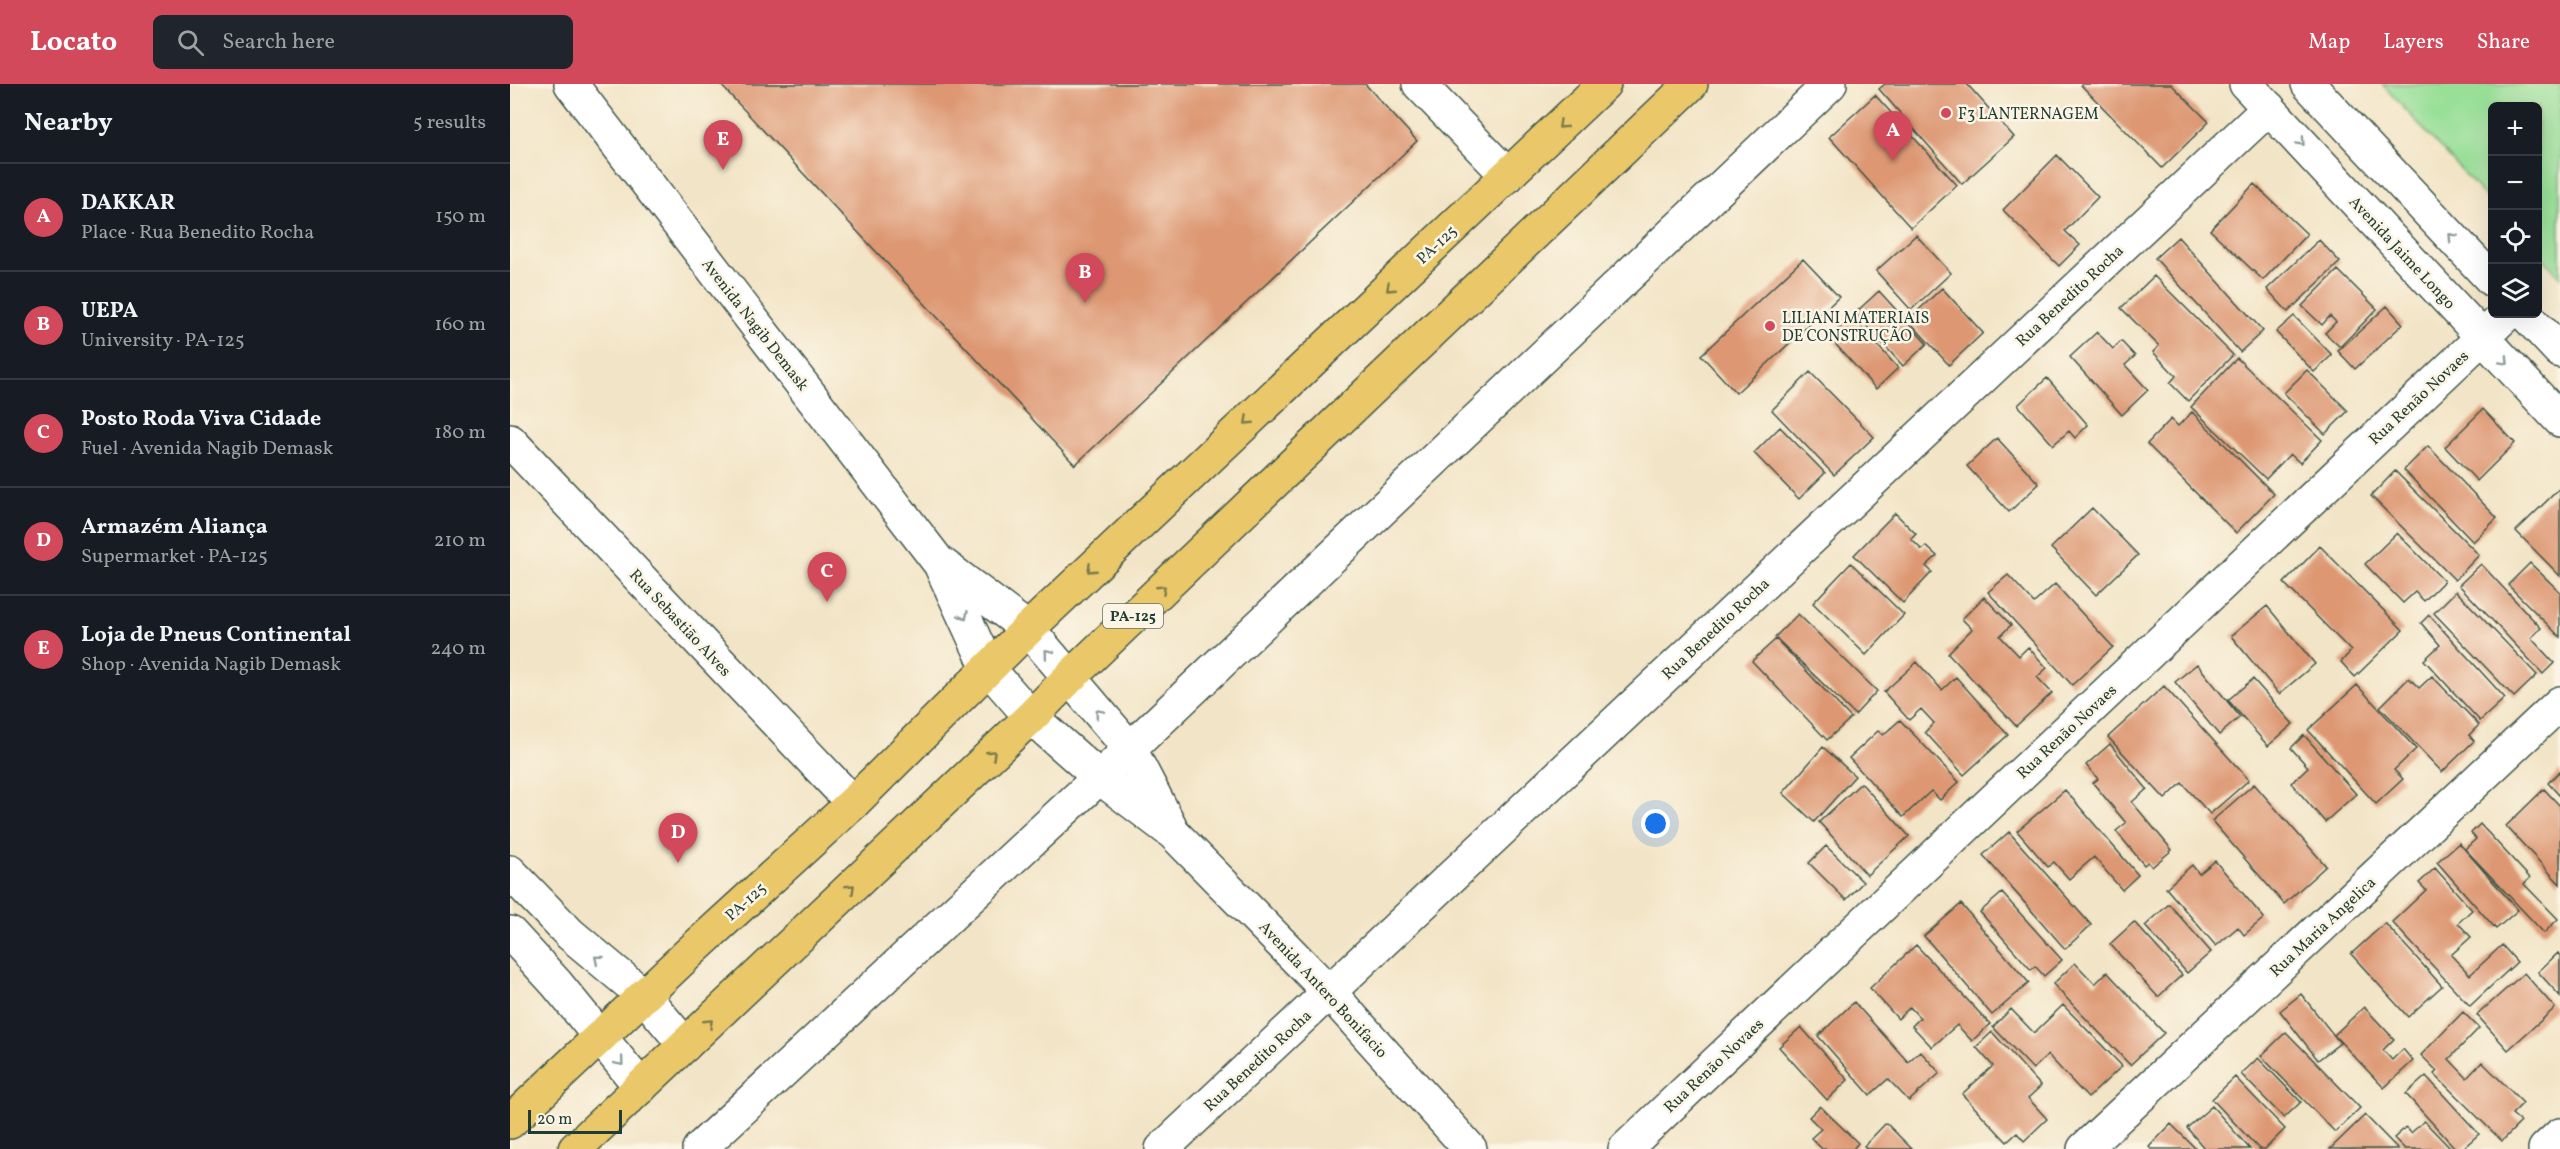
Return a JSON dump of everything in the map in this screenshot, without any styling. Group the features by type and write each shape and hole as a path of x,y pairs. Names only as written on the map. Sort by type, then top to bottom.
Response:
{"main road":[{"name":"PA-125","path":"510,1122 643,995 853,803 1028,629 1604,84"},
{"name":"PA-125","path":"575,1149 1031,717 1069,678 1691,84"}],"street":[{"name":"Avenida Nagib Demask","path":"571,84 940,564 988,668 1031,717"},
{"path":"1419,84 1508,176"},
{"path":"699,1149 1130,749 1830,84"},
{"name":"Avenida Jaime Longo","path":"2246,84 2560,420"},
{"path":"2308,84 2488,275"},
{"name":"Rua Benedito Rocha","path":"1162,1149 2269,108"},
{"name":"Rua Renão Novaes","path":"1625,1149 2502,318"},
{"path":"2528,318 2560,351"},
{"name":"Rua Sebastião Alves","path":"510,441 853,803"},
{"name":"Avenida Nagib Demask","path":"940,564 1028,629 1069,678"},
{"name":"Avenida Antero Bonifacio","path":"1069,678 1130,749 1173,833"},
{"name":"Rua Maria Angelica","path":"2084,1149 2560,703"},
{"name":"Avenida Antero Bonifacio","path":"1031,717 1099,777 1173,833 1329,992 1470,1149"},
{"path":"510,872 570,934 643,995 685,1045"},
{"path":"510,933 556,983 641,1087"},
{"path":"2545,1149 2560,1135"}],"green space":[{"path":"2382,84 2560,84 2560,277 2542,257 2542,102 2488,102 2488,200"}],"building":[{"path":"720,84 1365,84 1417,141 1075,465"},
{"name":"F3 LANTERNAGEM","path":"1885,84 1967,84 2014,137 1962,184 1879,89"},
{"path":"2082,84 2171,84 2209,122 2162,168"},
{"path":"1875,95 1957,185 1911,228 1829,137"},
{"path":"2057,155 2098,197 2065,231 2080,245 2059,266 2003,210"},
{"path":"2254,184 2307,234 2263,280 2210,230"},
{"path":"1916,235 1951,273 1911,310 1876,271"},
{"path":"2178,237 2263,331 2240,352 2155,258"},
{"path":"2319,240 2340,262 2288,312 2267,289"},
{"name":"LILIANI MATERIAIS DE CONSTRUÇÃO","path":"1803,259 1839,297 1736,393 1701,355"},
{"path":"2338,270 2377,309 2340,347 2325,333 2336,322 2330,316 2322,325 2302,306"},
{"path":"2154,276 2233,355 2188,401 2170,383 2176,376 2153,352 2159,346 2121,308"},
{"path":"1942,288 1983,333 1949,365 1908,320"},
{"path":"1879,291 1927,344 1903,366 1855,313"},
{"path":"2387,306 2403,324 2355,369 2338,351"},
{"path":"2294,316 2332,355 2314,372 2276,332"},
{"path":"1852,317 1898,368 1876,389 1829,337"},
{"path":"2097,332 2113,349 2121,341 2135,356 2125,365 2148,390 2122,415 2070,357"},
{"path":"2237,358 2322,440 2300,463 2290,454 2266,479 2191,407"},
{"path":"2307,370 2348,411 2325,434 2284,393"},
{"path":"1810,372 1874,437 1834,475 1772,410"},
{"path":"2047,378 2088,425 2075,438 2069,431 2053,445 2018,405"},
{"path":"2483,409 2515,443 2477,481 2445,447"},
{"path":"2192,412 2274,494 2236,533 2147,444 2171,419 2178,426"},
{"path":"1780,427 1825,473 1799,499 1754,453"},
{"path":"1997,438 2039,484 2009,512 1967,466"},
{"path":"2428,446 2497,518 2473,542 2404,470"},
{"path":"2395,471 2479,555 2455,580 2371,496"},
{"path":"2560,488 2560,576 2516,531"},
{"path":"2092,508 2138,555 2096,595 2051,548"},
{"path":"1895,513 1916,534 1911,539 1922,550 1926,546 1937,556 1926,566 1932,572 1903,603 1854,555"},
{"path":"2397,533 2444,581 2424,601 2415,592 2403,603 2365,564"},
{"path":"2320,546 2403,630 2355,677 2341,662 2351,651 2284,583"},
{"path":"1851,563 1904,615 1866,655 1813,603"},
{"path":"2530,563 2560,592 2560,637 2508,585"},
{"path":"2481,564 2541,628 2531,638 2554,663 2543,674 2459,585"},
{"path":"2008,575 2034,603 2055,584 2113,647 2072,685 1988,592"},
{"path":"2456,591 2537,675 2514,697 2434,613"},
{"path":"1984,597 2011,625 2000,636 2019,656 2028,647 2047,668 2037,677 2052,693 2016,726 1948,653 1972,629 1962,619"},
{"path":"2267,606 2315,664 2279,694 2231,636"},
{"path":"1798,614 1877,691 1855,715 1775,637"},
{"path":"2429,615 2505,698 2480,721 2424,660 2440,645 2421,623"},
{"path":"1776,639 1851,718 1827,740 1752,661"},
{"path":"1917,662 1942,690 1956,677 2008,735 1964,775 1925,732 1934,723 1921,709 1909,720 1884,692"},
{"path":"2197,664 2240,717 2219,735 2175,682"},
{"path":"2432,676 2479,725 2469,735 2474,741 2442,772 2380,707 2409,678 2419,688"},
{"path":"2253,679 2293,724 2268,746 2228,700"},
{"path":"2357,685 2416,749 2394,770 2403,779 2376,804 2308,730"},
{"path":"2164,686 2249,780 2210,814 2182,783 2165,799 2108,737"},
{"path":"1900,720 1959,782 1940,800 1931,791 1903,817 1849,758 1878,731 1883,735"},
{"path":"2304,735 2356,794 2325,822 2291,783 2308,767 2291,748"},
{"path":"2110,744 2147,789 2132,802 2172,850 2152,867 2148,862 2144,865 2116,831 2126,823 2093,783 2098,779 2086,765"},
{"path":"1823,747 1855,776 1814,822 1783,793"},
{"path":"2560,771 2560,796 2548,783"},
{"path":"1861,783 1909,836 1867,875 1819,822"},
{"path":"2254,784 2326,866 2284,904 2212,821"},
{"path":"2544,789 2560,806 2560,884 2506,826"},
{"path":"2065,790 2138,875 2122,890 2094,857 2069,879 2054,862 2048,867 2017,831"},
{"path":"2480,824 2530,878 2524,884 2558,919 2544,933 2465,849 2476,839 2471,833"},
{"path":"2009,832 2091,925 2065,949 1983,855"},
{"path":"2459,843 2518,910 2496,929 2437,862"},
{"path":"1826,846 1863,882 1846,900 1809,863"},
{"path":"2215,861 2264,918 2244,935 2238,927 2216,946 2166,888 2192,865 2199,874"},
{"path":"2435,868 2472,910 2458,923 2471,937 2451,955 2470,975 2502,945 2517,962 2470,1006 2392,922 2426,890 2419,883"},
{"path":"2002,893 2062,960 2044,976 2035,966 2031,970 1980,912"},
{"path":"1961,904 2029,983 1992,1015 1924,936"},
{"path":"2169,904 2211,952 2187,973 2145,926"},
{"path":"2134,922 2182,975 2158,997 2110,944"},
{"path":"2385,923 2442,986 2408,1017 2351,954"},
{"path":"1916,945 1990,1024 1972,1041 1957,1025 1932,1047 1912,1026 1920,1018 1910,1007 1898,1019 1870,988"},
{"path":"2558,953 2560,956 2560,996 2538,972"},
{"path":"2075,963 2095,984 2107,972 2164,1033 2130,1065 2053,984"},
{"path":"2524,973 2555,1008 2508,1050 2477,1015"},
{"path":"2301,994 2340,1043 2318,1060 2280,1011"},
{"path":"1854,1002 1908,1062 1920,1051 1940,1073 1909,1101 1888,1079 1870,1095 1818,1036"},
{"path":"2063,1005 2122,1066 2088,1098 2048,1055 2033,1069 1993,1027 2011,1009 2034,1033"},
{"path":"2364,1007 2394,1039 2383,1050 2392,1060 2403,1049 2413,1061 2384,1088 2334,1035"},
{"path":"2463,1012 2479,1028 2449,1059 2467,1078 2482,1062 2523,1103 2512,1114 2521,1122 2502,1141 2434,1074 2437,1071 2421,1055"},
{"path":"1801,1027 1848,1080 1827,1100 1779,1047"},
{"path":"1992,1032 2041,1086 2028,1098 2047,1119 2024,1141 2017,1133 2007,1142 1962,1094 1993,1066 1976,1047"},
{"path":"2286,1032 2360,1108 2335,1132 2261,1056"},
{"path":"2258,1058 2301,1102 2284,1118 2241,1074"},
{"path":"2426,1076 2479,1134 2462,1149 2456,1149 2406,1094"},
{"path":"2235,1077 2285,1129 2265,1149 2259,1149 2212,1099"},
{"path":"1820,1106 1858,1143 1853,1149 1822,1149 1811,1138 1821,1129 1809,1117"},
{"path":"2212,1106 2250,1149 2205,1149 2187,1128"},
{"path":"2365,1115 2398,1149 2330,1149"},
{"path":"2424,1121 2451,1149 2405,1149 2394,1138 2406,1127 2411,1133"},
{"path":"1886,1123 1912,1149 1867,1149 1864,1146"},
{"path":"2171,1124 2196,1149 2151,1149 2149,1147"}],"place":[{"name":"F3 LANTERNAGEM","path":"1946,113"},
{"name":"DAKKAR","path":"1893,161"},
{"name":"Loja de Pneus Continental","path":"723,170"},
{"name":"UEPA","path":"1085,303"},
{"name":"LILIANI MATERIAIS DE CONSTRUÇÃO","path":"1770,326"},
{"name":"Posto Roda Viva Cidade","path":"827,602"},
{"name":"Armazém Aliança","path":"678,863"}]}
